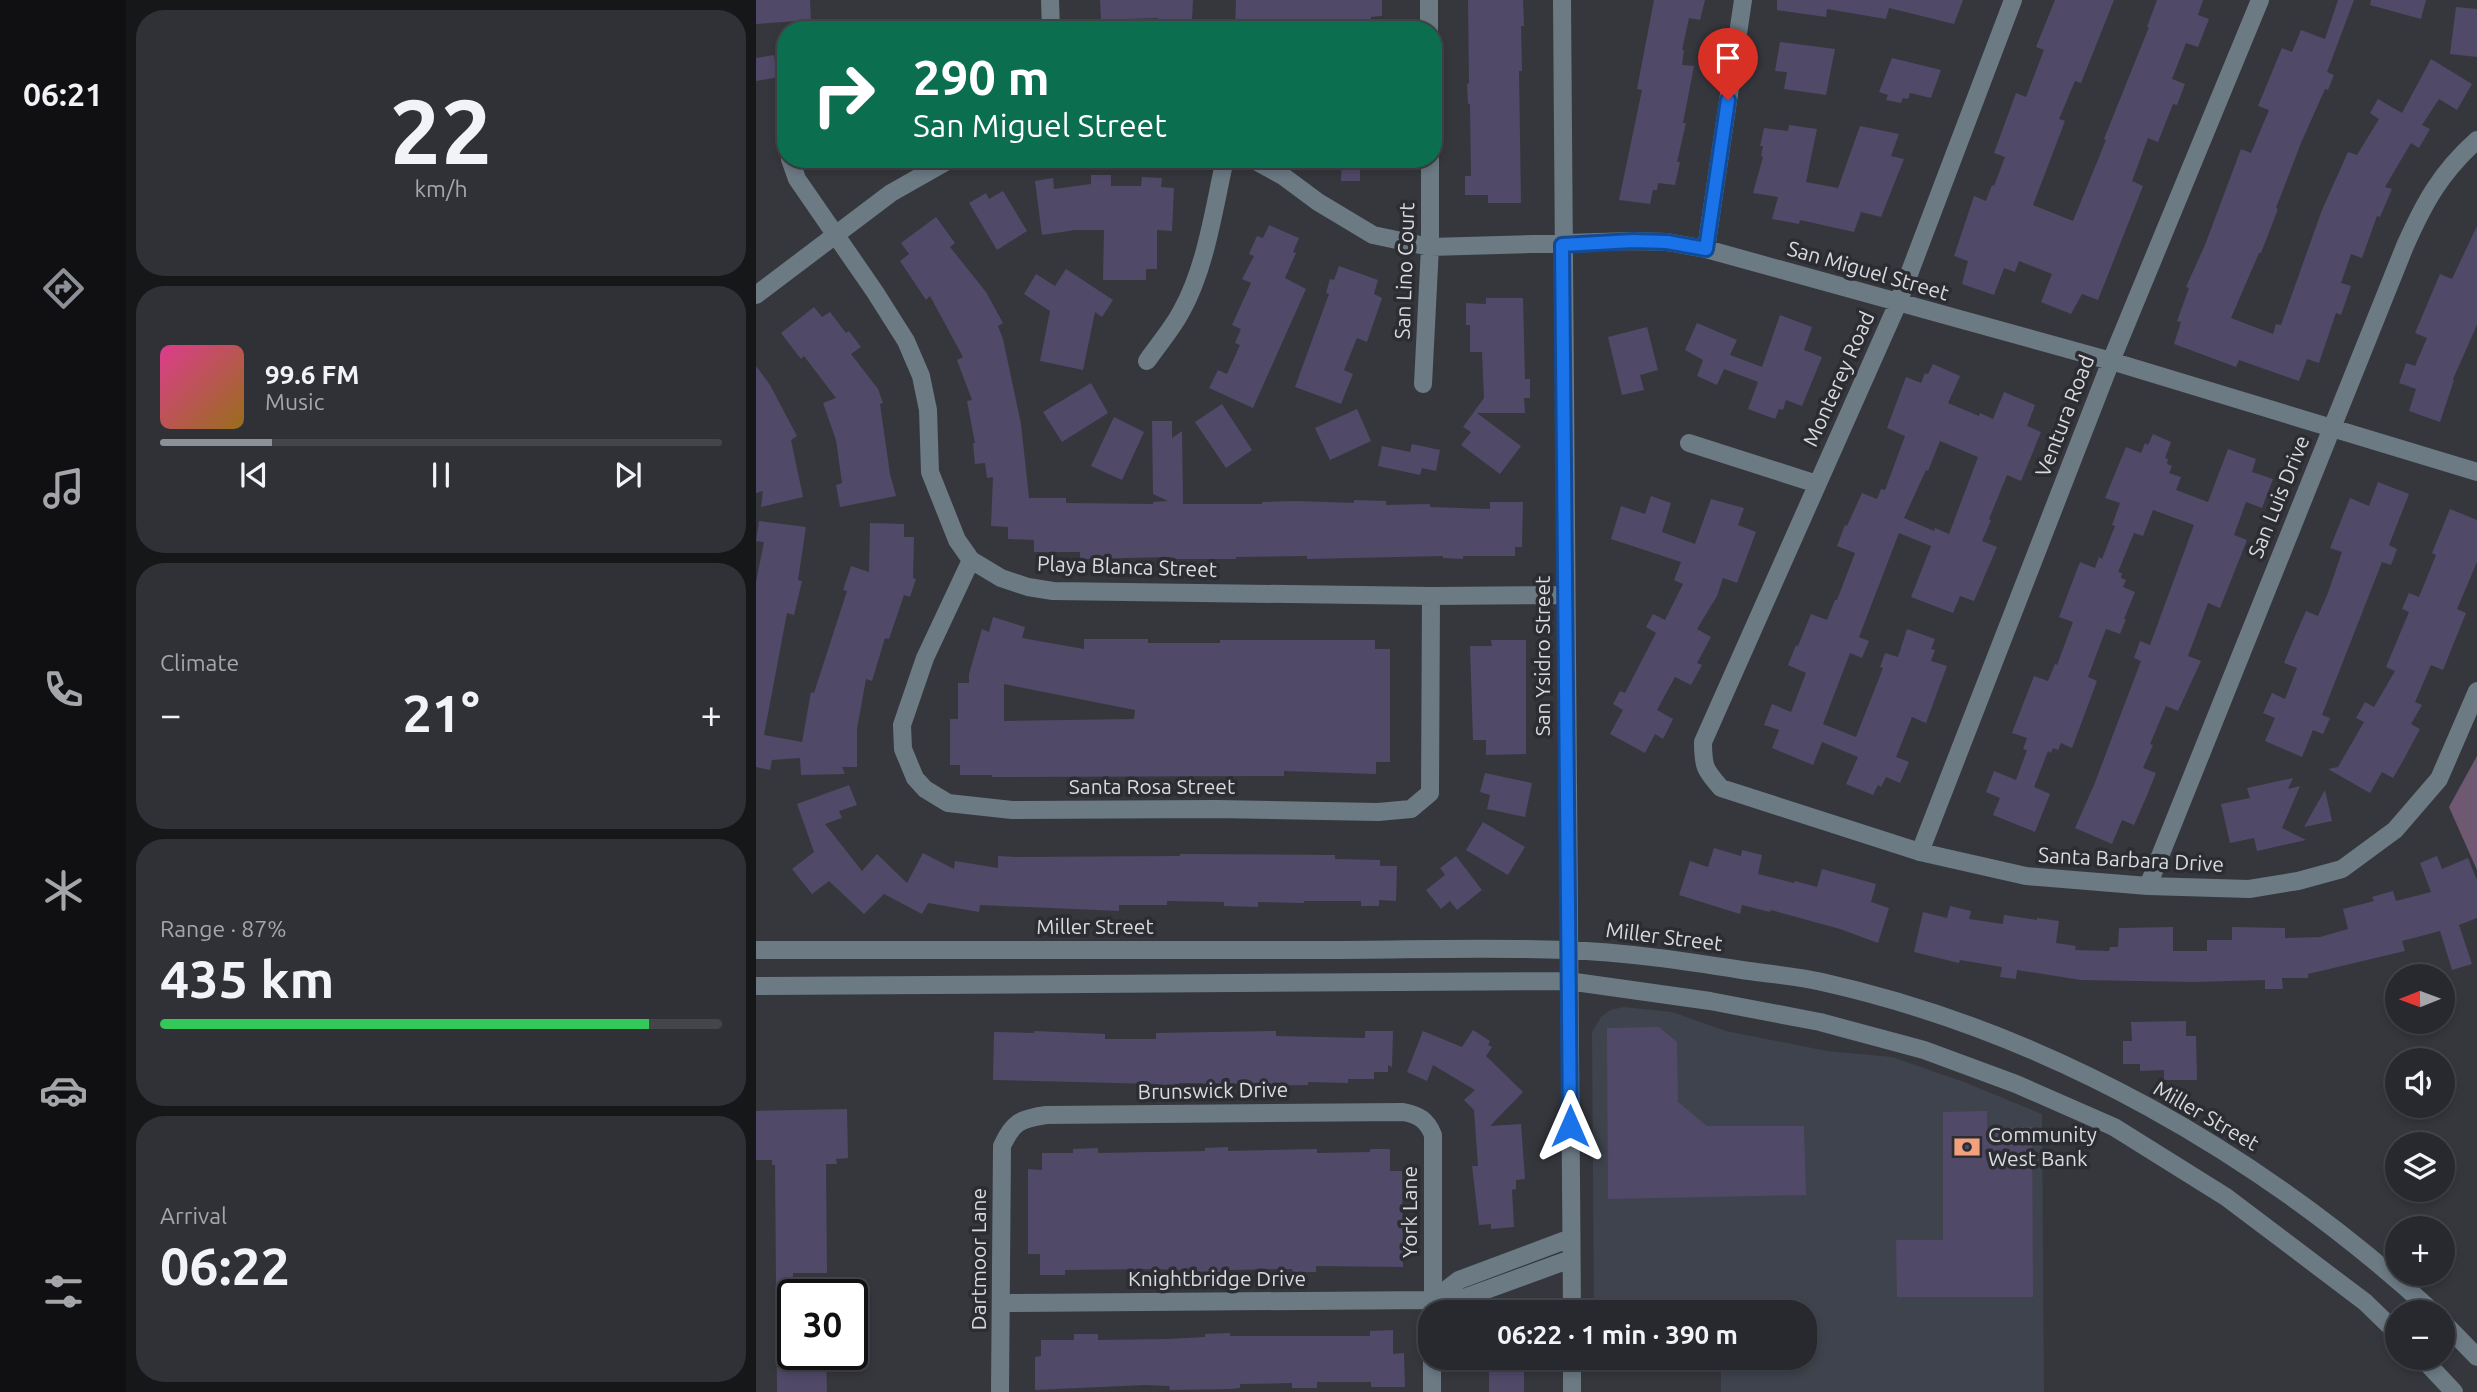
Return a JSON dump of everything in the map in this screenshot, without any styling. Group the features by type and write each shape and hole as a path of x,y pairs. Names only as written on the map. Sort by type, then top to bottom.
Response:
{"street":[{"path":"1050,0 1051,21"},
{"path":"1429,0 1429,21"},
{"name":"San Ysidro Street","path":"1562,0 1572,1300"},
{"path":"1706,249 1743,0"},
{"name":"Monterey Road","path":"1707,772 1703,764 1703,742 1898,303 2013,0"},
{"name":"Ventura Road","path":"1920,852 2111,361 2260,0"},
{"name":"San Luis Drive","path":"2148,886 2404,246 2426,199 2460,155 2477,140"},
{"name":"Playa Blanca Street","path":"793,168 797,179 900,331 921,376 928,410 930,472 957,540 971,560 1001,578 1028,587 1053,591 1565,595"},
{"path":"756,295 891,193 935,168"},
{"path":"1147,361 1182,311 1195,279 1223,168"},
{"name":"San Miguel Street","path":"1268,168 1373,235 1430,247 1633,241 1667,242 1706,249 2111,361 2477,472"},
{"name":"San Lino Court","path":"1423,384 1430,247 1430,168"},
{"path":"1689,443 1817,484"},
{"name":"Santa Rosa Street","path":"971,560 925,658 902,725 903,749 915,778 925,789 948,803 1012,810 1216,809 1378,812 1411,809 1430,793 1431,596"},
{"name":"Santa Barbara Drive","path":"1707,772 1721,788 1920,852 2026,877 2148,886 2249,889 2298,881 2342,869 2395,830 2440,779 2477,691"},
{"name":"Miller Street","path":"756,950 1568,950 1710,965 1819,981 1936,1013 2031,1050 2125,1095 2249,1166 2334,1229 2420,1300"},
{"path":"756,986 1568,981 1710,1001 1820,1022 1924,1050 2017,1084 2114,1127 2226,1196 2365,1302 2385,1321"},
{"name":"Brunswick Drive","path":"1010,1129 1025,1118 1046,1115 1403,1112 1420,1117"},
{"name":"York Lane","path":"1420,1117 1428,1124 1433,1135 1433,1300"},
{"name":"Dartmoor Lane","path":"1000,1392 1002,1146 1010,1129"},
{"path":"1439,1300 1459,1280 1571,1238"},
{"name":"Knightbridge Drive","path":"1456,1300 1571,1259"},
{"name":"Knightbridge Drive","path":"1002,1303 1418,1306"},
{"path":"2455,1334 2477,1357"},
{"path":"1432,1370 1432,1392"},
{"path":"1572,1370 1572,1392"},
{"path":"2433,1370 2454,1392"}],"shaded area":[{"path":"2477,756 2477,870 2449,807"},
{"path":"1624,1007 1672,1012 1726,1031 1827,1051 1892,1057 1964,1082 2042,1114 2044,1392 1721,1392 1721,1370 1817,1370 1817,1300 1594,1300 1592,1032 1601,1017 1610,1010"}],"building":[{"path":"756,0 810,0 811,20 756,24"},
{"path":"1100,0 1193,0 1192,21 1158,18 1101,20"},
{"path":"1236,0 1382,0 1382,16 1371,17 1371,21 1235,21"},
{"path":"1468,0 1523,0 1522,71 1519,71 1521,203 1488,203 1488,195 1465,195 1465,176 1471,176 1470,104 1467,84"},
{"path":"1654,0 1705,0 1700,20 1689,18 1682,50 1682,65 1694,66 1675,185 1658,183 1657,190 1653,190 1650,204 1619,200 1642,90 1637,89"},
{"path":"1777,0 1963,0 1954,24 1889,8 1886,19 1827,9 1826,17 1777,10"},
{"path":"2055,0 2114,0 2081,83 2075,81 2059,119 2065,121 2033,205 2073,221 2149,27 2157,0 2203,0 2198,15 2209,19 2198,47 2186,43 2172,79 2185,84 2177,105 2173,104 2158,142 2148,138 2132,181 2143,186 2098,300 2082,294 2071,314 2041,302 2052,274 2019,261 2015,272 2004,268 1994,295 1962,284 1968,261 1954,256 1974,196 1986,201 1992,185 1994,186 2005,157 1994,153 2016,93 2026,97 2044,50 2036,47"},
{"path":"2338,0 2354,0 2327,72 2334,75 2301,143 2261,253 2231,318 2273,334 2276,324 2281,325 2322,210 2348,152 2357,155 2379,119 2370,113 2378,99 2402,113 2431,59 2472,84 2457,110 2439,99 2422,125 2430,129 2419,148 2411,143 2385,187 2392,189 2380,217 2377,216 2362,258 2351,254 2341,283 2351,286 2341,315 2336,313 2319,363 2307,359 2299,381 2239,360 2236,367 2174,344 2181,322 2177,321 2189,288 2186,287 2205,245 2241,149 2251,153 2269,110 2258,106 2282,48 2292,52 2301,30 2325,39"},
{"path":"2371,0 2426,0 2421,19 2370,5"},
{"path":"2456,7 2477,9 2477,57 2450,54"},
{"path":"1780,42 1835,49 1826,95 1784,89 1787,72 1775,71"},
{"path":"774,55 777,77 756,81 756,58"},
{"path":"1892,58 1941,70 1931,98 1910,93 1908,99 1903,98 1901,103 1886,100 1888,95 1879,92"},
{"path":"1789,125 1817,129 1806,182 1838,188 1860,126 1899,134 1891,156 1904,159 1881,217 1861,212 1854,232 1800,220 1799,224 1772,219 1778,197 1753,193 1763,157 1763,146 1760,146 1764,128 1788,131"},
{"path":"1342,168 1360,168 1360,181 1341,181"},
{"path":"1091,175 1111,175 1111,186 1141,186 1142,177 1162,178 1161,187 1174,188 1172,231 1157,230 1157,269 1146,269 1146,280 1103,280 1104,230 1075,230 1042,235 1035,181 1053,178 1054,189 1091,184"},
{"path":"1003,191 1027,231 997,250 969,203 986,193 989,199"},
{"path":"936,217 955,243 950,247 986,292 1003,323 998,326 1021,424 1029,498 1066,498 1066,503 1153,504 1168,501 1153,494 1152,421 1172,421 1172,438 1182,431 1183,504 1296,501 1354,503 1354,500 1386,501 1386,505 1430,504 1430,507 1490,509 1490,502 1523,502 1522,547 1515,547 1515,556 1463,556 1463,559 1443,556 1307,559 1307,556 1080,559 1080,552 1034,552 1034,540 1008,539 1008,527 991,526 993,477 987,478 985,463 975,464 975,443 967,401 972,400 957,360 963,357 930,296 926,300 900,261 909,254 901,243"},
{"path":"1269,225 1299,238 1293,252 1296,253 1285,278 1306,289 1253,408 1209,388 1218,370 1227,374 1240,345 1235,343 1241,329 1232,325 1251,283 1242,279 1254,256 1249,254 1257,236 1263,238"},
{"path":"2477,226 2477,325 2453,379 2440,422 2409,411 2416,389 2399,383 2406,363 2415,366 2427,338 2415,333 2440,274 2452,279"},
{"path":"1339,266 1378,280 1374,294 1382,298 1367,342 1357,338 1344,370 1353,374 1341,404 1295,387 1329,294 1326,293 1330,279 1334,280"},
{"path":"1066,269 1113,300 1102,317 1095,312 1083,370 1040,361 1050,311 1024,294 1036,274 1055,286"},
{"path":"1486,298 1523,298 1525,379 1530,379 1530,398 1524,398 1525,413 1477,413 1521,446 1500,474 1461,445 1471,432 1463,427 1484,398 1482,352 1470,352 1470,325 1466,325 1466,303 1486,304"},
{"path":"814,307 822,317 830,312 861,347 851,354 878,389 883,403 880,404 890,474 896,496 840,507 836,485 842,483 836,440 823,403 836,398 804,356 801,359 781,333"},
{"path":"1780,315 1812,327 1804,350 1822,357 1802,406 1786,400 1783,410 1779,409 1775,419 1748,409 1758,382 1724,369 1717,385 1697,376 1703,360 1685,350 1697,323 1737,340 1730,355 1762,367"},
{"path":"1647,327 1658,370 1640,375 1644,390 1622,395 1608,337"},
{"path":"1933,364 1960,376 1948,403 1979,416 1980,413 1993,419 2004,392 2035,405 2027,426 2041,432 2021,481 2007,475 1989,519 1991,520 1982,541 1997,547 1974,601 1960,596 1953,613 1911,597 1931,546 1899,533 1859,637 1869,641 1862,658 1850,653 1823,724 1856,737 1883,668 1880,667 1885,653 1898,657 1907,629 1935,639 1931,649 1935,650 1931,661 1947,666 1926,723 1912,717 1896,757 1909,762 1900,783 1886,777 1873,795 1846,784 1858,757 1822,742 1813,765 1772,748 1779,730 1764,725 1772,704 1791,712 1806,673 1788,665 1796,645 1798,646 1811,614 1827,620 1837,600 1855,553 1837,546 1862,493 1877,499 1881,489 1885,490 1905,436 1887,428 1906,377 1921,383 1925,373 1928,374","holes":["1940,441 1978,457 1949,534 1935,528 1934,531 1904,518"]},
{"path":"756,366 770,385 797,436 791,440 803,497 761,507 763,491 756,493"},
{"path":"1091,383 1108,413 1062,442 1043,412"},
{"path":"1222,404 1252,450 1226,468 1195,422"},
{"path":"1357,409 1371,441 1330,460 1315,428"},
{"path":"1114,417 1144,432 1122,480 1091,466"},
{"path":"2153,434 2171,442 2165,458 2168,459 2167,464 2172,466 2169,473 2181,477 2176,490 2208,502 2228,449 2256,459 2252,472 2273,479 2262,508 2246,502 2234,535 2247,540 2220,608 2208,603 2188,656 2201,661 2178,711 2166,706 2143,768 2156,773 2134,825 2122,820 2112,844 2075,828 2141,661 2134,658 2140,641 2150,645 2194,525 2153,510 2143,536 2134,533 2118,572 2122,573 2121,578 2126,580 2123,587 2135,592 2120,634 2106,629 2088,677 2097,681 2072,748 2061,743 2058,750 2053,748 2051,753 2048,751 2034,787 2050,794 2035,832 1993,815 2000,798 1986,792 1994,771 2016,780 2027,750 2023,749 2027,738 2012,733 2034,676 2048,681 2055,664 2057,665 2073,622 2059,617 2080,562 2095,568 2099,557 2102,559 2115,526 2112,525 2120,503 2105,498 2126,447 2141,453"},
{"path":"1412,444 1440,450 1436,471 1422,468 1420,475 1378,466 1382,446 1410,452"},
{"path":"2378,482 2409,494 2389,545 2397,549 2391,565 2382,562 2322,715 2330,718 2323,734 2313,730 2302,757 2265,741 2275,718 2263,713 2272,693 2285,699 2297,668 2284,663 2292,643 2306,611 2318,616 2328,593 2342,552 2330,548 2350,498 2369,506"},
{"path":"1651,496 1671,503 1662,532 1695,544 1711,499 1744,508 1738,525 1756,532 1737,583 1723,578 1717,596 1697,629 1711,637 1697,663 1702,665 1691,685 1675,677 1657,710 1673,719 1663,739 1655,734 1645,753 1610,734 1623,710 1613,704 1620,691 1625,693 1656,633 1646,627 1653,614 1665,620 1683,584 1674,580 1681,562 1611,539 1621,506 1645,514"},
{"path":"2450,509 2477,520 2477,562 2457,609 2466,613 2443,670 2431,665 2415,702 2422,705 2411,724 2420,729 2393,778 2382,772 2370,793 2328,769 2338,767 2364,722 2356,718 2365,702 2374,707 2395,671 2386,667 2409,612 2402,609 2409,593 2419,597 2436,555 2432,553"},
{"path":"759,521 806,527 798,580 802,581 794,615 787,613 764,735 802,742 811,692 814,693 847,591 843,590 851,566 869,572 870,523 904,524 904,537 914,537 913,578 916,579 910,597 904,595 889,639 885,638 872,681 866,679 857,729 857,767 842,767 845,774 801,775 800,758 772,760 770,770 756,767 756,582 764,542 756,541"},
{"path":"993,617 1025,627 1022,638 1084,649 1084,639 1148,639 1148,643 1375,640 1375,649 1390,649 1390,762 1376,762 1376,774 1284,771 1284,776 960,775 960,765 950,765 950,719 958,719 958,683 969,683 969,674 982,629 989,632","holes":["1004,684 1135,710 1134,719 1004,721"]},
{"path":"1491,640 1526,640 1526,754 1486,755 1486,740 1473,740 1470,646 1492,646"},
{"path":"1485,773 1532,783 1525,817 1487,809 1490,795 1480,792"},
{"path":"2293,778 2288,789 2300,786 2282,828 2306,840 2257,851 2254,838 2230,843 2221,804 2250,798 2247,788"},
{"path":"849,785 857,805 839,811 842,818 825,824 862,871 877,854 907,883 923,853 954,869 955,861 998,868 998,856 1335,855 1335,859 1380,860 1380,866 1397,866 1396,901 1379,900 1379,906 1361,906 1361,901 1258,902 1258,907 1224,906 1224,902 1167,901 1167,905 1119,905 1119,911 980,905 979,912 928,903 922,914 884,894 864,914 829,881 812,894 792,869 814,852 797,804"},
{"path":"2325,790 2332,821 2304,827"},
{"path":"1483,822 1525,847 1508,875 1466,850"},
{"path":"1714,848 1741,856 1742,850 1762,855 1758,874 1794,883 1795,881 1817,887 1822,869 1876,884 1871,902 1889,908 1878,943 1840,929 1771,910 1770,912 1742,905 1740,914 1679,895 1690,861 1708,867"},
{"path":"1456,856 1482,890 1457,910 1450,901 1441,909 1426,890 1445,875 1440,868"},
{"path":"2437,856 2442,869 2468,858 2477,880 2477,918 2459,925 2472,964 2455,969 2455,964 2450,964 2440,931 2402,941 2405,951 2308,974 2308,978 2282,978 2283,989 2265,989 2265,980 2081,980 2017,970 2016,979 2000,977 2002,967 1960,960 1959,963 1914,952 1923,912 1947,918 1950,906 1971,911 1969,919 2003,924 2004,915 2059,921 2056,943 2076,946 2075,950 2109,951 2110,947 2118,947 2119,928 2173,927 2173,951 2207,951 2207,940 2232,940 2232,927 2285,928 2285,938 2320,937 2348,929 2343,909 2374,901 2372,897 2393,891 2396,901 2431,892 2420,863"},
{"path":"2186,1021 2186,1036 2196,1036 2197,1080 2164,1080 2164,1070 2140,1071 2140,1064 2123,1064 2123,1041 2132,1041 2131,1022"},
{"path":"1659,1027 1677,1042 1678,1102 1707,1126 1804,1126 1806,1195 1608,1199 1607,1028"},
{"path":"1473,1030 1490,1041 1488,1045 1492,1047 1486,1056 1523,1092 1490,1126 1521,1124 1525,1179 1516,1180 1516,1189 1512,1190 1514,1227 1491,1229 1491,1224 1479,1225 1472,1166 1478,1166 1474,1110 1464,1100 1475,1090 1433,1065 1427,1081 1407,1072 1423,1031 1462,1047"},
{"path":"1276,1031 1276,1036 1365,1038 1365,1031 1393,1031 1392,1067 1388,1065 1388,1072 1374,1072 1374,1079 1348,1079 1348,1083 1308,1082 1308,1085 1179,1083 1180,1087 1156,1087 1156,1084 993,1080 994,1032 1105,1034 1105,1039 1156,1039 1156,1033"},
{"path":"847,1109 848,1158 836,1159 837,1164 826,1164 827,1273 793,1273 793,1279 777,1279 777,1370 826,1370 827,1392 777,1392 775,1165 772,1165 772,1160 756,1160 756,1111"},
{"path":"1987,1111 1987,1129 2032,1127 2033,1297 1897,1297 1896,1240 1943,1240 1943,1112"},
{"path":"1228,1147 1228,1151 1317,1149 1317,1153 1390,1149 1390,1171 1402,1171 1403,1267 1316,1266 1316,1272 1292,1272 1292,1269 1229,1270 1229,1273 1158,1269 1065,1270 1065,1275 1040,1275 1040,1254 1028,1254 1028,1169 1042,1170 1042,1153 1073,1153 1073,1149 1098,1148 1098,1153 1205,1151 1205,1148"},
{"path":"1393,1330 1393,1354 1404,1353 1405,1387 1371,1387 1371,1382 1317,1382 1317,1388 1292,1388 1292,1383 1240,1384 1240,1388 1231,1389 1170,1390 1169,1386 1144,1385 1035,1390 1035,1357 1041,1356 1041,1340 1074,1340 1074,1334 1098,1334 1098,1340 1168,1339 1230,1333 1230,1336 1370,1336 1370,1331"},
{"path":"1489,1370 1524,1370 1524,1392 1489,1392"}],"place":[{"name":"Community West Bank","path":"1967,1147"}],"route":[{"path":"1570,1126 1562,245 1633,241 1667,242 1706,249 1728,100"}]}
